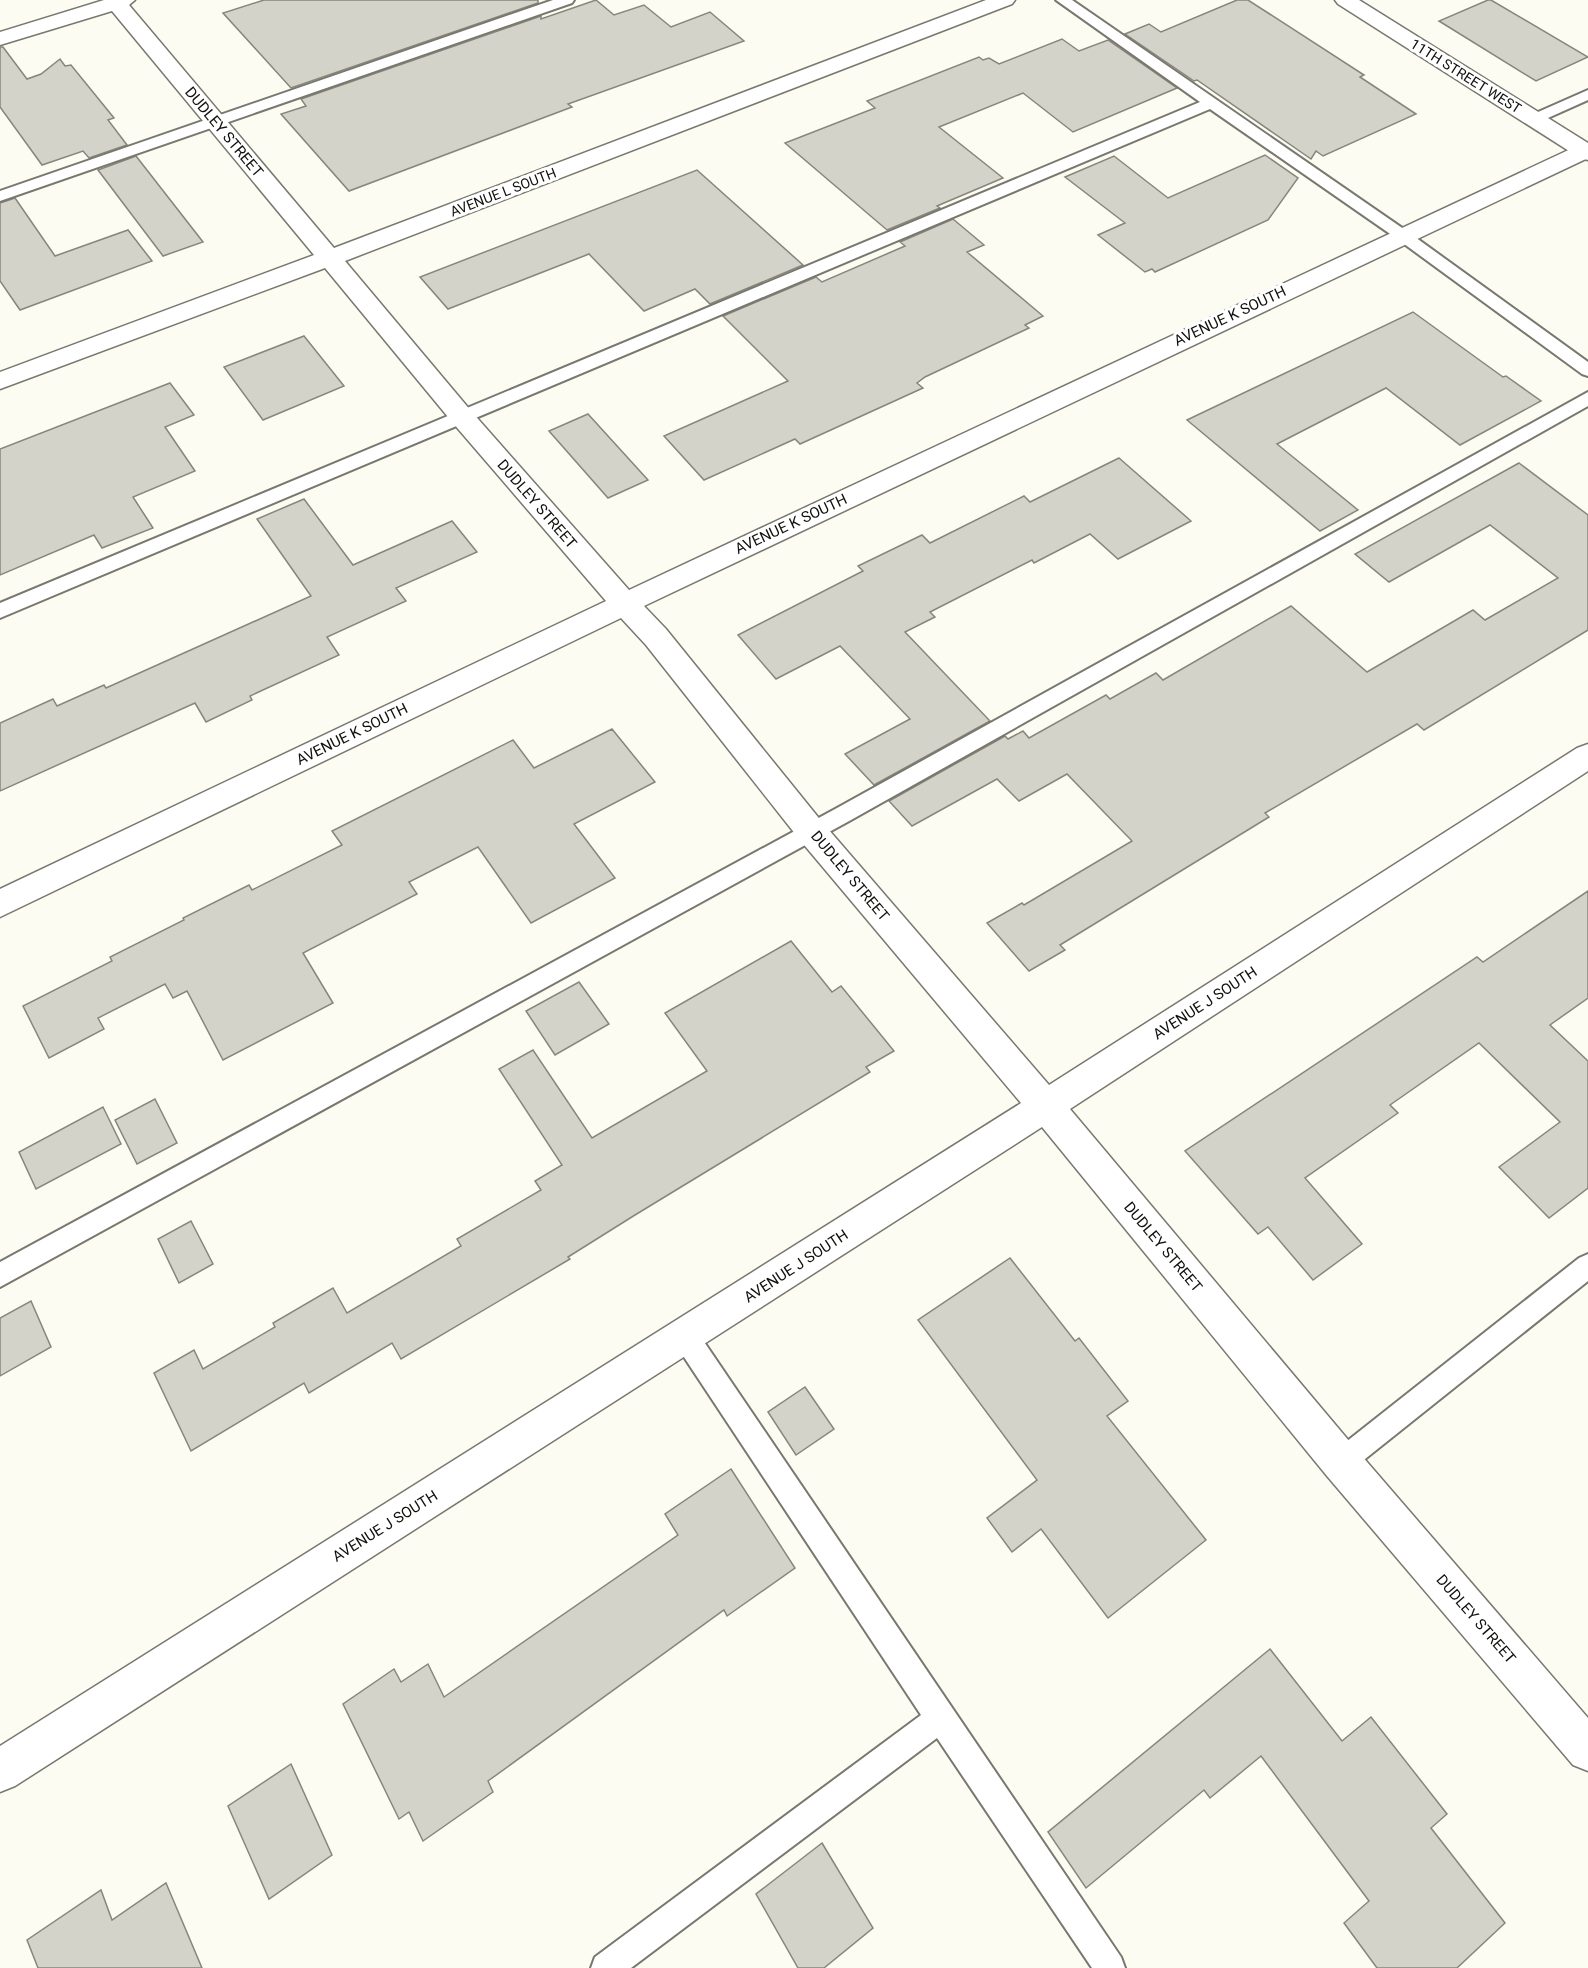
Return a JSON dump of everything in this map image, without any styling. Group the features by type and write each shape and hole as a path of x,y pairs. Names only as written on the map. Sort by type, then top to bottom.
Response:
{"street":[{"name":"AVENUE L SOUTH","path":"0,381 330,258 1005,0"},
{"name":"DUDLEY STREET","path":"119,1 216,123 462,417 624,604 656,637 812,831 1046,1106 1341,1462 1588,1750"},
{"path":"0,39 119,1"},
{"name":"11TH STREET WEST","path":"1350,1 1586,152"},
{"name":"AVENUE K SOUTH","path":"0,904 624,604 1402,235 1586,152"},
{"name":"AVENUE J SOUTH","path":"0,1771 1046,1106 1588,756"}],"lane":[{"path":"0,196 567,0"},
{"path":"1063,0 1402,235 1588,370"},
{"path":"1534,119 1588,94"},
{"path":"0,611 1210,103"},
{"path":"0,1275 812,831 1588,398"},
{"path":"1341,1462 1588,1266"},
{"path":"685,1336 1110,1968"},
{"path":"606,1968 940,1718"}],"building":[{"path":"264,0 538,0 538,3 291,88 223,13"},
{"path":"596,0 614,15 644,5 671,27 710,12 744,41 568,104 572,107 349,191 281,114 306,106 301,99 541,16 541,19"},
{"path":"1237,0 1248,0 1364,75 1360,77 1416,114 1323,156 1316,151 1311,159 1197,80 1194,81 1125,34 1149,24 1161,32"},
{"path":"1488,0 1588,57 1536,81 1439,21"},
{"path":"1062,39 1079,51 1108,40 1177,88 1073,132 1023,93 939,127 1003,178 887,230 785,143 875,108 867,101 979,57 983,60 989,58 999,64"},
{"path":"0,47 3,47 27,79 41,74 60,59 65,66 71,65 114,118 108,120 127,145 89,158 83,151 42,165 0,107"},
{"path":"1265,155 1298,178 1268,220 1155,272 1152,269 1145,272 1098,235 1125,223 1065,177 1114,156 1168,198"},
{"path":"136,156 203,242 163,256 98,170"},
{"path":"697,170 803,265 710,304 695,289 644,311 589,254 448,309 420,277"},
{"path":"15,198 55,256 128,230 152,261 20,310 0,281 0,203"},
{"path":"953,219 984,245 967,252 1043,316 1025,325 1029,328 925,377 917,383 923,388 800,444 795,439 704,480 664,436 788,381 723,316 816,277 822,282 905,246 900,242"},
{"path":"1413,312 1503,377 1506,376 1541,401 1460,445 1386,388 1277,444 1358,510 1320,531 1187,420"},
{"path":"304,336 344,386 263,420 224,367"},
{"path":"170,383 194,415 165,427 195,471 133,497 153,528 102,548 94,535 0,575 0,449"},
{"path":"588,414 648,480 608,498 549,431"},
{"path":"1119,458 1191,521 1118,559 1090,534 1034,563 1032,560 930,612 935,617 905,632 990,721 874,785 845,754 910,719 840,646 776,679 738,635 863,571 858,566 922,535 930,543 1024,496 1030,502"},
{"path":"1519,463 1588,515 1588,630 1424,730 1417,724 1265,813 1269,817 1060,945 1065,950 1029,971 987,923 1022,903 1024,905 1132,841 1067,774 1019,801 997,779 912,826 889,801 1005,736 1008,739 1023,731 1029,738 1106,695 1110,699 1156,673 1163,680 1291,606 1367,672 1473,610 1485,620 1558,578 1490,525 1389,582 1355,554"},
{"path":"304,499 353,565 452,521 477,552 396,588 406,601 327,637 339,655 250,696 252,700 206,722 195,703 0,791 0,723 53,699 57,706 104,685 106,688 311,596 257,519"},
{"path":"612,729 655,782 574,824 615,878 531,923 478,847 409,882 417,894 303,953 333,1003 223,1060 187,991 173,998 165,984 98,1018 104,1029 49,1058 23,1006 112,961 110,957 184,920 183,918 249,885 252,890 342,845 332,831 513,740 534,768"},
{"path":"1588,891 1588,998 1550,1025 1588,1061 1588,1188 1549,1218 1499,1167 1560,1122 1479,1043 1390,1105 1398,1113 1305,1178 1362,1244 1313,1280 1268,1227 1258,1234 1185,1151 1477,957 1483,962"},
{"path":"791,941 832,992 841,986 894,1051 866,1067 870,1072 635,1215 568,1257 570,1259 401,1359 392,1343 309,1393 304,1383 191,1451 154,1373 194,1350 203,1369 275,1327 273,1323 333,1288 347,1313 461,1246 457,1239 541,1190 535,1181 562,1165 499,1069 533,1050 592,1138 707,1071 665,1013"},
{"path":"579,982 609,1024 555,1055 526,1011"},
{"path":"155,1099 177,1143 137,1164 115,1120"},
{"path":"103,1107 121,1144 36,1189 19,1152"},
{"path":"191,1221 213,1264 179,1283 158,1239"},
{"path":"1010,1258 1075,1341 1079,1338 1128,1401 1107,1416 1206,1540 1108,1618 1041,1529 1012,1552 987,1518 1037,1480 918,1320"},
{"path":"31,1301 51,1347 0,1376 0,1318"},
{"path":"805,1387 834,1429 796,1455 768,1412"},
{"path":"731,1469 795,1568 727,1616 724,1610 488,1781 493,1792 423,1841 409,1812 399,1819 343,1704 394,1669 401,1682 428,1664 444,1697 678,1535 665,1514"},
{"path":"1270,1649 1342,1741 1371,1717 1447,1814 1431,1828 1505,1923 1457,1968 1377,1968 1344,1923 1369,1901 1261,1756 1210,1798 1204,1790 1086,1888 1048,1832"},
{"path":"291,1764 332,1855 269,1899 228,1806"},
{"path":"822,1843 873,1928 824,1968 798,1968 756,1894"},
{"path":"166,1883 202,1968 38,1968 27,1940 101,1890 112,1920"}]}
